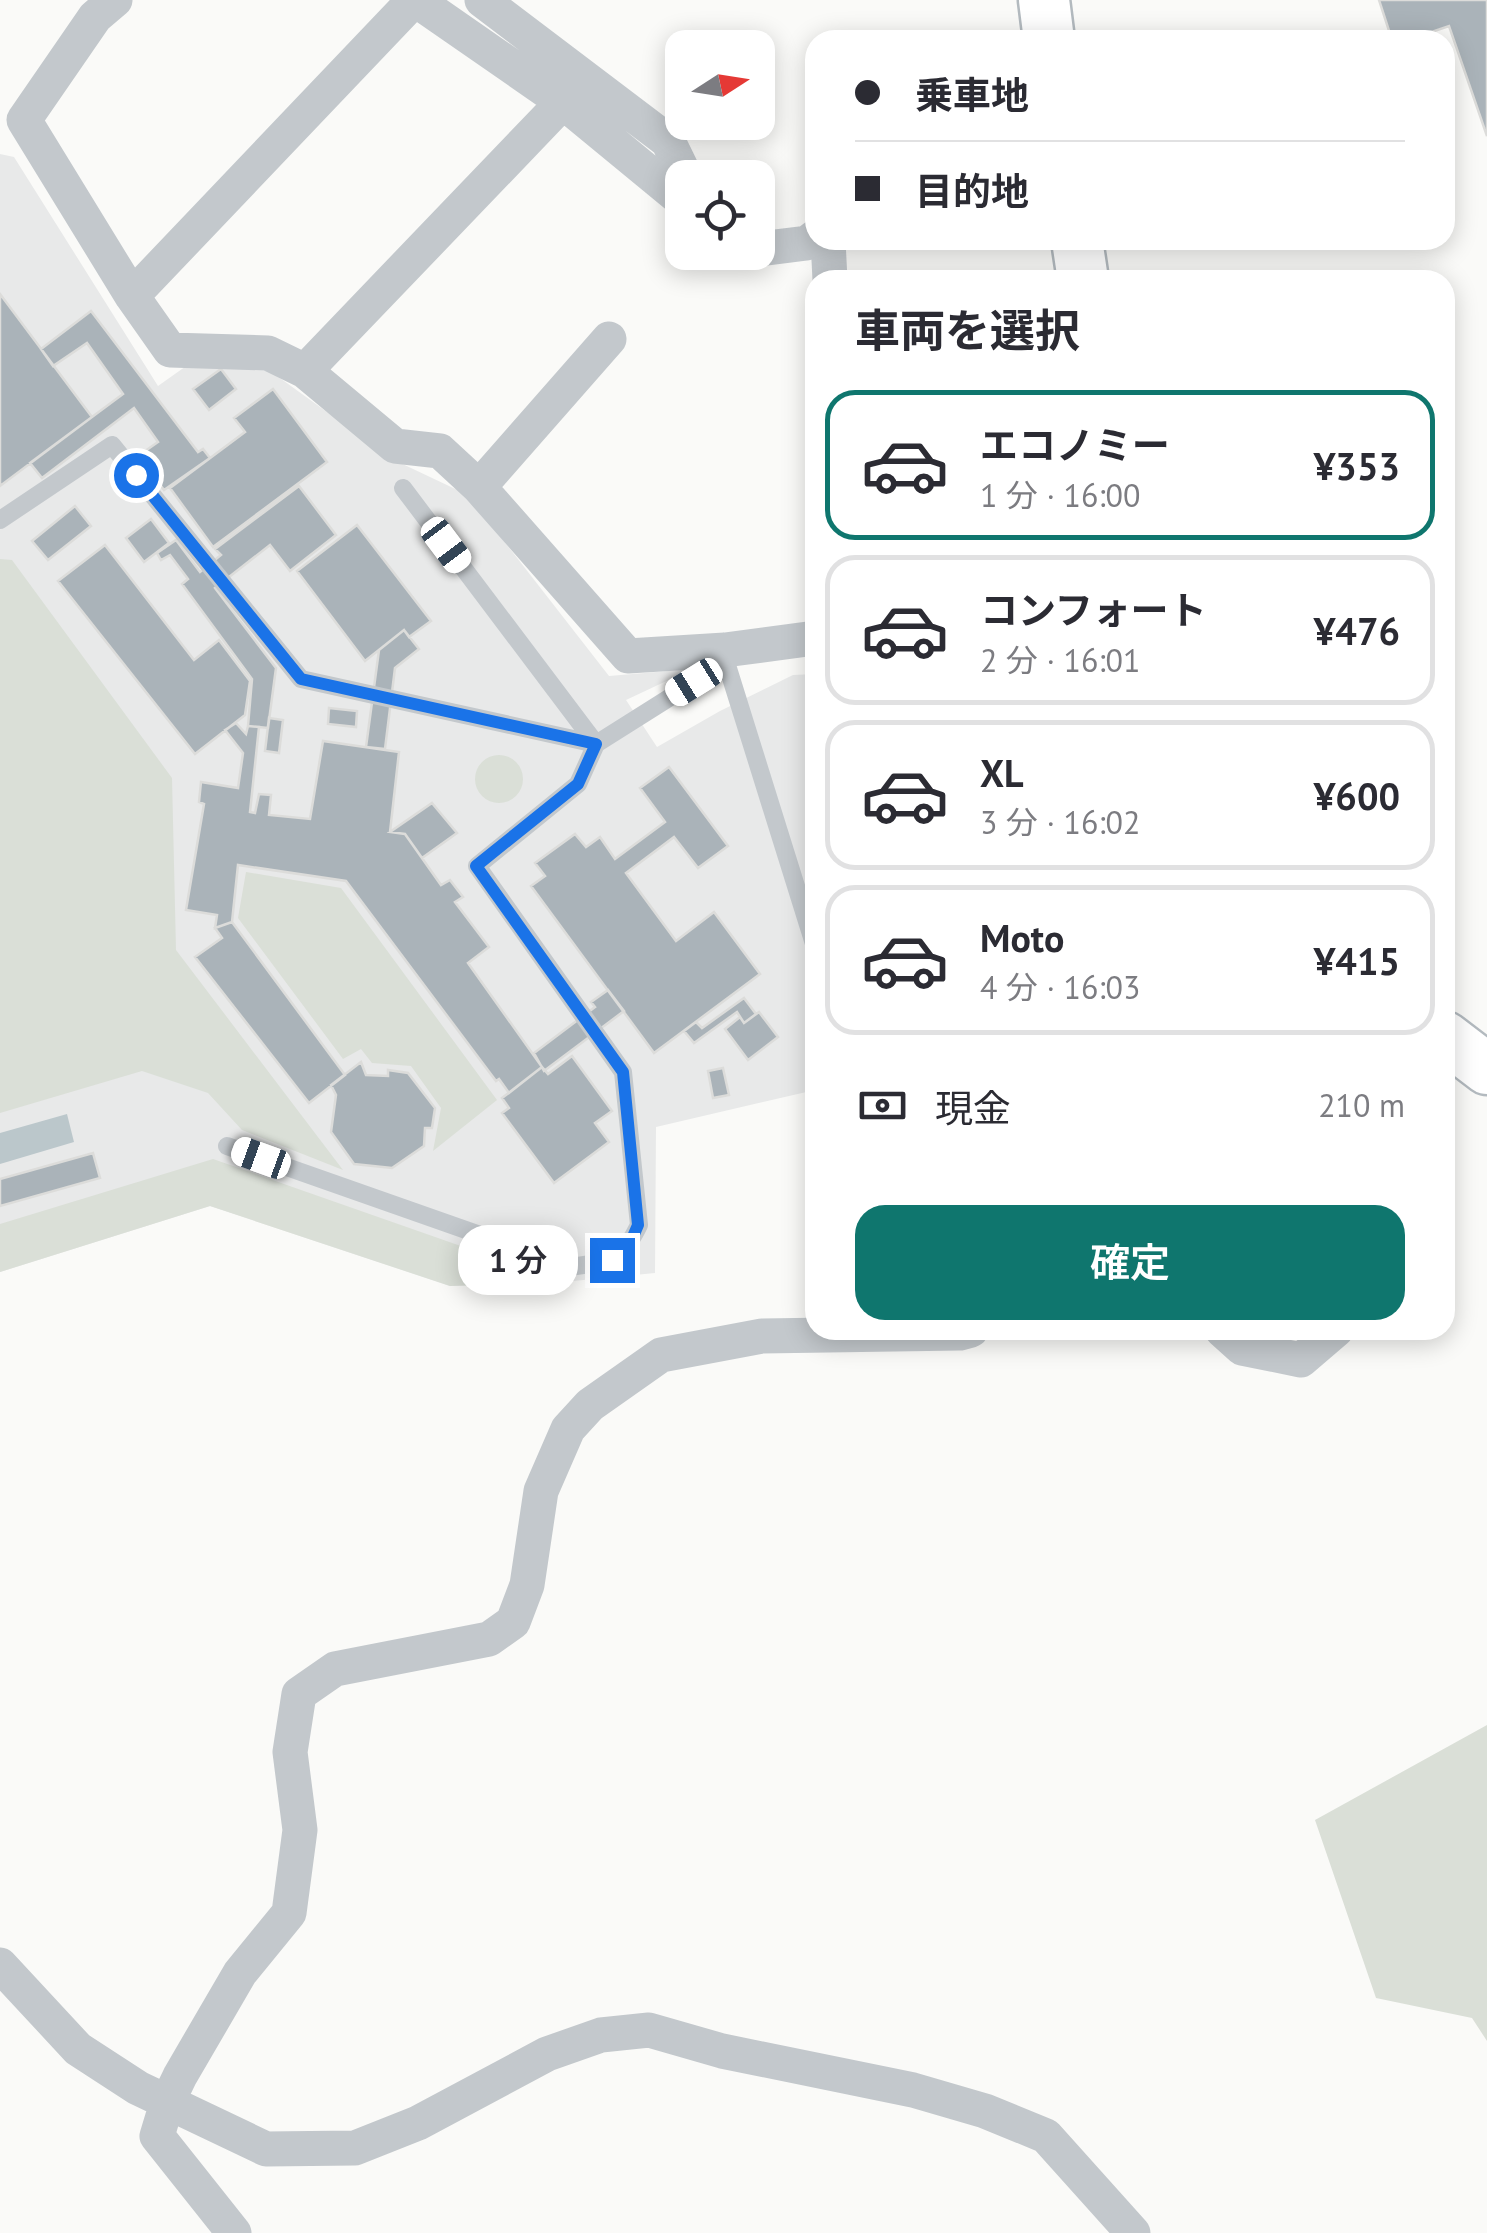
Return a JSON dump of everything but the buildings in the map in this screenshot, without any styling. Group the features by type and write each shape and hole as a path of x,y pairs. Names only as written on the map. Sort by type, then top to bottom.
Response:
{"main road":[{"path":"1044,0 1048,30"},
{"path":"1455,1045 1487,1070"}],"street":[{"path":"116,0 95,17 12,126 170,350 268,353 305,371 396,446 440,451 478,486 628,656 725,656 805,640"},
{"path":"132,296 415,0 563,102 665,186"},
{"path":"482,0 668,141 677,160"},
{"path":"305,371 563,102"},
{"path":"775,247 805,243"},
{"path":"478,486 609,339"},
{"path":"234,2233 157,2136 168,2102 240,1973 289,1913 300,1830 290,1752 298,1694 336,1668 489,1639 513,1622 527,1585 540,1491 568,1429 590,1404 661,1355 762,1336 805,1335"},
{"path":"1233,1340 1242,1348 1301,1360 1324,1340"},
{"path":"0,1965 78,2050 138,2088 266,2149 354,2148 418,2124 547,2054 601,2035 650,2030 722,2051 913,2090 985,2111 1046,2136 1133,2233"}],"lane":[{"path":"0,520 112,446 301,679 596,744"},
{"path":"403,488 596,744"},
{"path":"227,1146 571,1267 612,1260 629,1246 638,1225 623,1072 476,866 578,784 596,744 725,656 805,915"}],"shaded area":[{"path":"0,154 14,157 158,386 189,364 266,368 392,459 468,495 609,676 692,669 626,700 657,747 793,675 805,674 805,1092 656,1127 655,1273 563,1282 450,1286 210,1206 0,1272"},
{"path":"0,559 12,560 172,778 176,950 343,1170 242,1130 208,1093 142,1071 0,1113"},
{"path":"499,755 516,762 523,779 516,796 499,803 482,796 475,779 482,762"},
{"path":"246,872 341,888 497,1100 433,1151 441,1108 411,1066 372,1063 361,1049 343,1059 238,918"},
{"path":"67,1114 74,1142 0,1164 0,1133"},
{"path":"213,1159 563,1282 450,1286 210,1206 0,1272 0,1224"},
{"path":"1487,1725 1487,2041 1472,2018 1376,1998 1315,1820"}],"route":[{"path":"136,475 301,679 596,744 578,784 476,866 623,1072 638,1225 629,1246 612,1260"}]}
